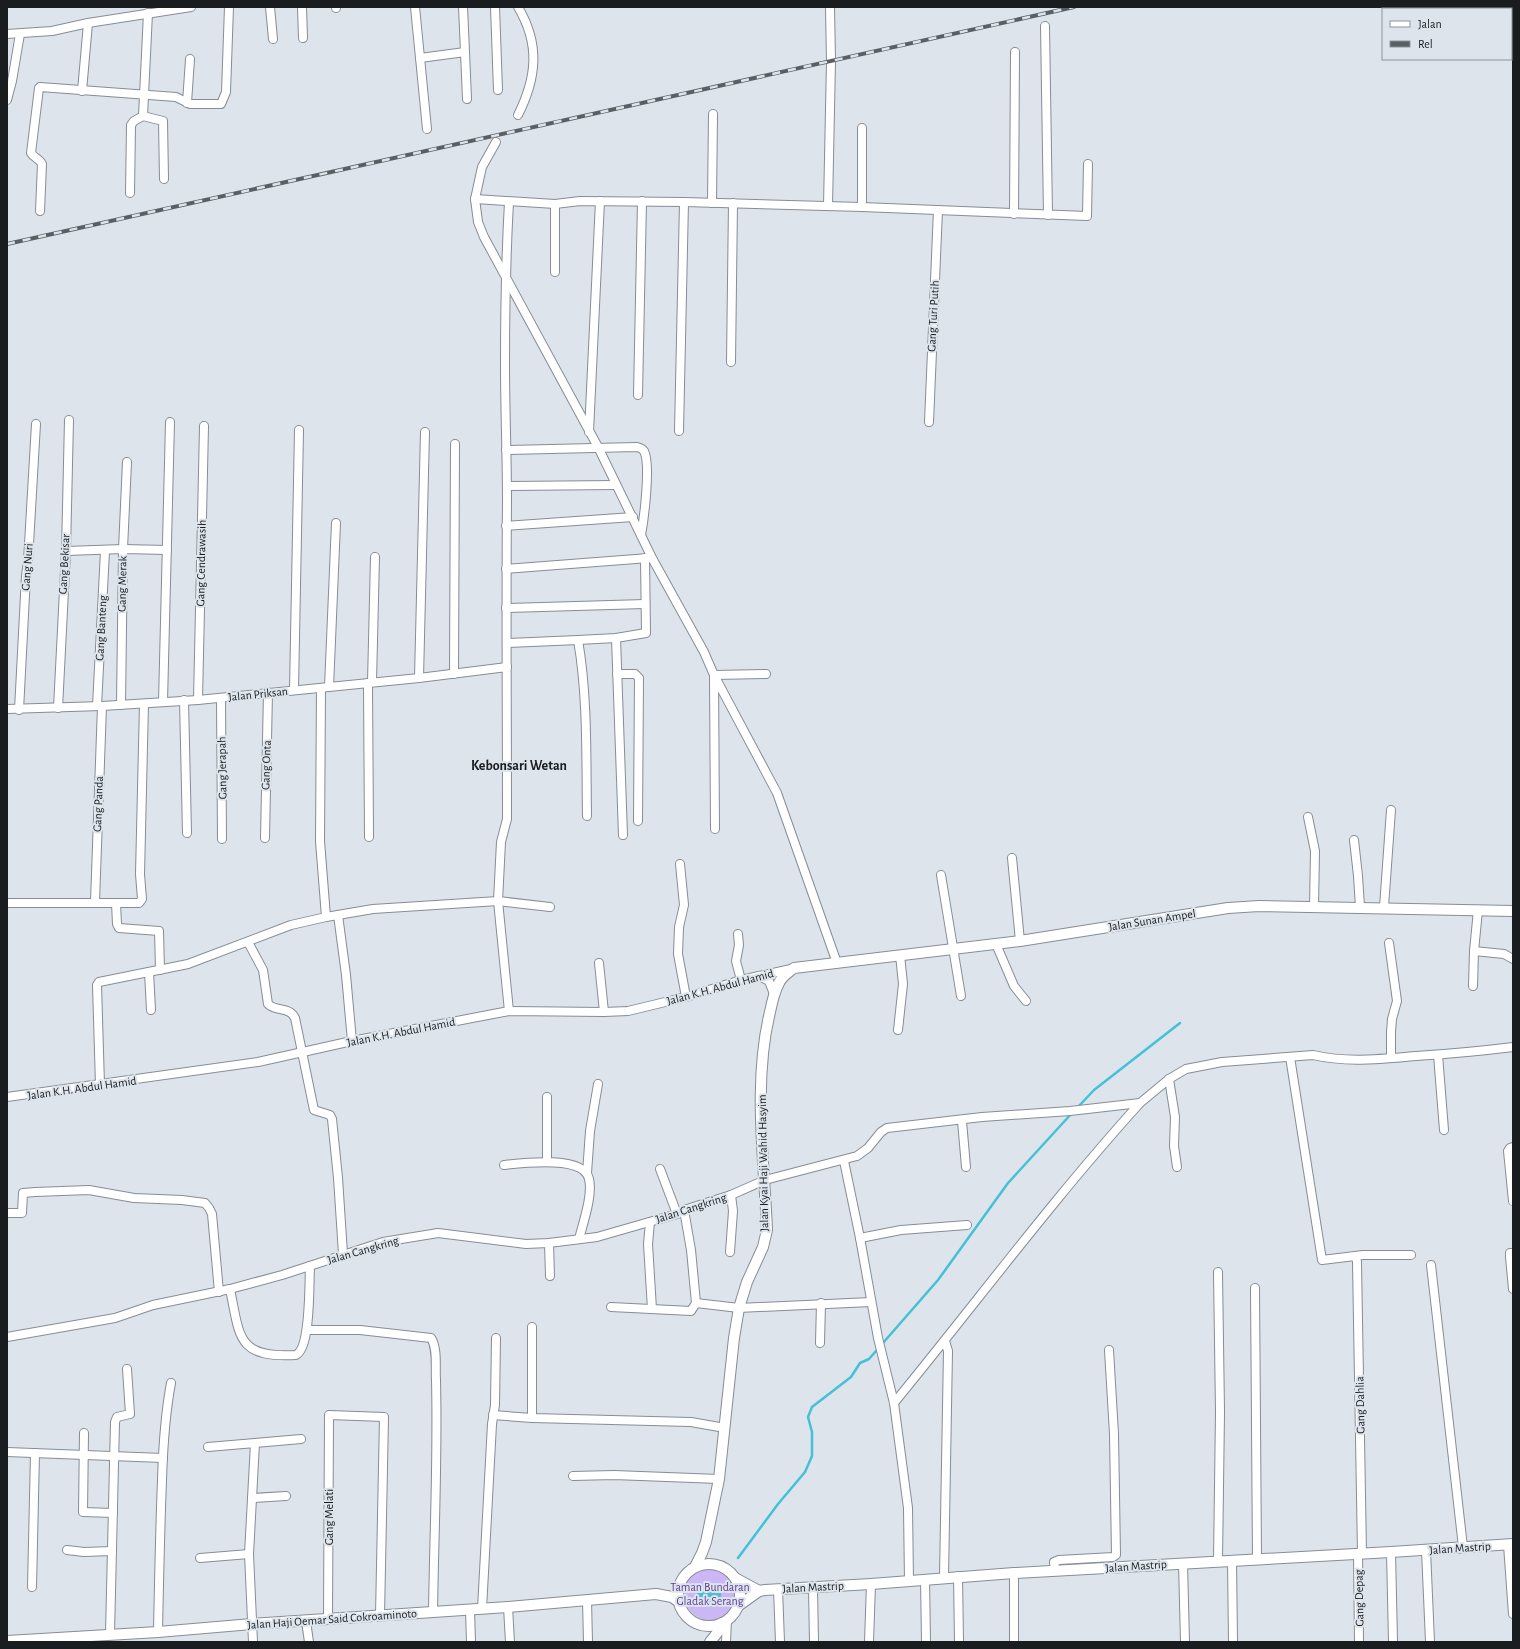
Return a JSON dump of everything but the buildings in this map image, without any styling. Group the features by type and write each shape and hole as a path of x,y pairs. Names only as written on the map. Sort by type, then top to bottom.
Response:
{"main road":[{"name":"Jalan Sunan Ampel","path":"794,968 1020,941 1228,908 1259,906 1314,908 1384,907 1478,918 1513,911"},
{"name":"Jalan Kyai Haji Wahid Hasyim","path":"695,1567 706,1542 719,1479 734,1338 739,1308 747,1282 763,1247 767,1230 762,1123 762,1071 766,1030 774,994 779,982 784,975 794,968"},
{"path":"706,1542 707,1551 714,1564"},
{"name":"Jalan Mastrip","path":"738,1606 760,1591 871,1584 958,1576 1055,1571 1114,1562 1183,1563 1257,1558 1360,1554 1510,1544"},
{"path":"709,1642 724,1622 734,1614 738,1606 740,1596 739,1587 735,1578 730,1572 722,1567 714,1564 704,1564 695,1567 687,1573 681,1581 678,1591 682,1611 697,1624 706,1626 724,1622"},
{"path":"735,1578 760,1591"},
{"path":"656,1594 681,1581"},
{"name":"Jalan Haji Oemar Said Cokroaminoto","path":"7,1640 158,1632 252,1624 433,1613 656,1594"},
{"path":"656,1594 672,1597 679,1602"},
{"path":"706,1626 709,1642"}],"street":[{"path":"7,34 52,31 88,23 191,7"},
{"path":"40,211 42,164 34,158 31,153 37,90 40,87 144,94 176,97 190,104 217,105 222,102 226,92 229,7"},
{"path":"270,7 273,39"},
{"path":"302,7 303,38"},
{"path":"415,7 427,128"},
{"path":"463,7 467,99"},
{"path":"495,7 498,90"},
{"path":"518,7 526,19 533,42 534,69 527,97 518,115"},
{"path":"828,206 831,61 830,7"},
{"path":"143,116 148,13"},
{"path":"82,91 88,23"},
{"path":"1045,26 1048,215"},
{"path":"7,100 20,34"},
{"path":"420,58 465,52"},
{"path":"1014,52 1014,214"},
{"path":"187,103 190,59"},
{"path":"712,114 712,203"},
{"path":"130,192 131,125 143,116 163,121 164,178"},
{"path":"862,128 862,207"},
{"path":"496,142 482,167 475,199 478,222 484,237 589,433 598,447 641,535 648,558 704,652 714,675 777,793 837,963"},
{"path":"475,199 555,204 600,201 642,201 828,206 1087,216 1088,164"},
{"path":"589,433 600,201"},
{"path":"638,395 642,201"},
{"path":"509,202 506,277 506,608 508,667 507,819 501,842 498,902 509,1011"},
{"path":"679,431 684,202"},
{"path":"555,204 555,272"},
{"path":"731,362 733,204"},
{"name":"Gang Turi Putih","path":"929,422 938,210"},
{"name":"Gang Bekisar","path":"58,708 66,550 69,420"},
{"path":"164,702 170,422"},
{"name":"Gang Nuri","path":"19,710 36,424"},
{"name":"Gang Cendrawasih","path":"198,700 204,426"},
{"path":"294,690 299,430"},
{"path":"419,678 426,432"},
{"path":"454,674 455,444"},
{"path":"506,450 637,446 643,450 647,464 646,506 641,535"},
{"name":"Gang Merak","path":"121,705 122,549 127,462"},
{"path":"507,486 616,485"},
{"path":"506,526 633,518"},
{"path":"329,687 336,523"},
{"path":"66,550 167,550"},
{"name":"Gang Banteng","path":"100,706 105,551"},
{"path":"369,837 370,683 375,557"},
{"path":"506,569 648,558"},
{"path":"507,643 616,638 646,633 645,604 648,558"},
{"path":"506,608 645,604"},
{"path":"616,638 623,834"},
{"path":"578,640 584,689 587,816"},
{"name":"Jalan Priksan","path":"7,709 19,710 198,700 419,678 508,667"},
{"path":"617,674 635,674 639,678 638,822"},
{"path":"714,675 766,674"},
{"path":"714,675 715,828"},
{"path":"321,688 320,841 326,917"},
{"name":"Gang Onta","path":"265,838 268,692"},
{"name":"Gang Jerapah","path":"221,698 222,839"},
{"path":"184,700 187,833"},
{"path":"7,903 139,903 142,899 140,874 144,704"},
{"name":"Gang Panda","path":"95,902 100,706"},
{"path":"1384,907 1391,810"},
{"path":"1308,817 1315,851 1314,908"},
{"path":"1354,840 1360,907"},
{"path":"1012,858 1020,941"},
{"path":"680,864 684,904 680,927 678,954 686,997"},
{"path":"941,875 961,996"},
{"path":"100,1085 98,983 188,964 291,925 373,909 498,902 550,907"},
{"path":"116,903 116,924 119,928 159,931 160,970"},
{"path":"338,915 346,976 352,1041"},
{"path":"1473,986 1474,948 1478,918"},
{"path":"738,934 739,944 736,961 741,980"},
{"path":"248,942 262,970 268,1004 271,1007 291,1012 295,1018 314,1110 330,1115 332,1118 343,1254"},
{"path":"1389,943 1397,1001 1392,1019 1391,1058"},
{"path":"996,944 1015,988 1026,1001"},
{"path":"1474,948 1504,954 1513,958"},
{"path":"898,1030 903,984 900,956"},
{"path":"599,963 604,1012"},
{"name":"Jalan K.H. Abdul Hamid","path":"7,1097 258,1062 352,1041 509,1011 604,1012 644,1008 741,980 794,968"},
{"path":"150,972 151,1010"},
{"path":"759,976 769,981 774,994"},
{"path":"894,1403 1094,1153 1140,1103 1169,1079 1186,1070 1222,1062 1313,1055 1325,1058 1359,1060 1438,1055 1513,1047"},
{"path":"1438,1055 1444,1130"},
{"path":"1290,1057 1322,1260 1363,1255 1411,1255"},
{"path":"1169,1079 1175,1117 1174,1146 1177,1168"},
{"path":"586,1173 590,1131 598,1084"},
{"path":"547,1096 547,1161"},
{"name":"Jalan Cangkring","path":"7,1337 115,1318 153,1305 219,1292 310,1266 383,1242 438,1233 526,1244 549,1243 597,1237 680,1212 732,1194 765,1180 844,1161 857,1156 868,1148 881,1132 887,1128 962,1121 982,1117 1070,1111 1140,1103"},
{"path":"962,1121 966,1167"},
{"path":"1513,1147 1508,1151 1513,1202"},
{"path":"504,1165 547,1161 576,1167 586,1173 590,1179 590,1192 579,1240"},
{"path":"844,1161 860,1238 870,1302 894,1403 908,1508 909,1581"},
{"path":"611,1307 692,1311 696,1303 691,1250 680,1212 660,1169"},
{"path":"7,1213 22,1213 23,1193 35,1192 90,1190 127,1197 182,1200 205,1203 212,1214 219,1292"},
{"path":"730,1252 734,1211 732,1194"},
{"path":"650,1222 648,1244 652,1309"},
{"path":"860,1238 901,1230 967,1225"},
{"path":"549,1243 550,1276"},
{"path":"1513,1252 1510,1253 1513,1288"},
{"name":"Gang Dahlia","path":"1356,1257 1360,1554"},
{"path":"1431,1265 1463,1547"},
{"path":"230,1289 239,1333 248,1346 259,1353 296,1355 304,1348 307,1330 310,1266"},
{"path":"1218,1272 1220,1412 1218,1561"},
{"path":"1255,1288 1257,1558"},
{"path":"696,1303 739,1308 821,1303 870,1302"},
{"path":"820,1343 821,1303"},
{"path":"532,1327 532,1418"},
{"path":"307,1330 360,1330 431,1338 433,1341 435,1351 437,1411 433,1613"},
{"path":"482,1609 493,1415 495,1405 496,1338"},
{"path":"944,1578 948,1351 945,1341"},
{"path":"1109,1350 1114,1434 1116,1555 1114,1562"},
{"path":"110,1634 115,1418 130,1414 128,1369"},
{"path":"158,1632 160,1519 163,1458 165,1420 171,1383"},
{"name":"Gang Melati","path":"328,1620 329,1415 384,1417 380,1616"},
{"path":"493,1415 532,1418 691,1422 725,1428"},
{"path":"84,1433 83,1512 113,1513"},
{"path":"208,1447 301,1439"},
{"path":"253,1642 249,1554 255,1443"},
{"path":"7,1452 163,1458"},
{"path":"32,1588 35,1453"},
{"path":"573,1476 614,1475 719,1479"},
{"path":"252,1498 286,1496"},
{"path":"1510,1544 1513,1614"},
{"path":"67,1550 84,1552 112,1551"},
{"path":"1426,1550 1430,1642"},
{"path":"1391,1552 1393,1642"},
{"path":"200,1558 249,1554"},
{"name":"Gang Depag","path":"1359,1642 1360,1554"},
{"path":"1232,1560 1233,1642"},
{"path":"1183,1563 1185,1642"},
{"path":"1014,1573 1014,1642"},
{"path":"958,1576 959,1642"},
{"path":"925,1579 926,1642"},
{"path":"869,1642 871,1584"},
{"path":"813,1588 814,1642"},
{"path":"778,1589 780,1642"},
{"path":"587,1600 588,1642"},
{"path":"508,1607 510,1642"},
{"path":"470,1610 471,1642"},
{"path":"306,1621 309,1642"},
{"path":"724,1622 726,1642"}],"green space":[{"name":"Taman Bundaran Gladak Serang","path":"710,1568 720,1570 728,1576 734,1584 736,1594 734,1604 728,1612 720,1618 710,1620 700,1618 692,1612 686,1604 684,1594 686,1584 692,1576 700,1570"}],"water":[{"path":"709,1583 718,1586 721,1595 718,1604 709,1607 700,1604 697,1595 700,1586"}],"waterway":[{"path":"1077,1108 1094,1090 1180,1023"},
{"path":"738,1558 778,1504 805,1472 812,1456 812,1432 808,1417 812,1407 851,1377 860,1363 869,1359 938,1280 1008,1183 1072,1113"}],"railway":[{"path":"7,244 1074,7"}],"district":[{"name":"Kebonsari Wetan","path":"519,766"}]}
